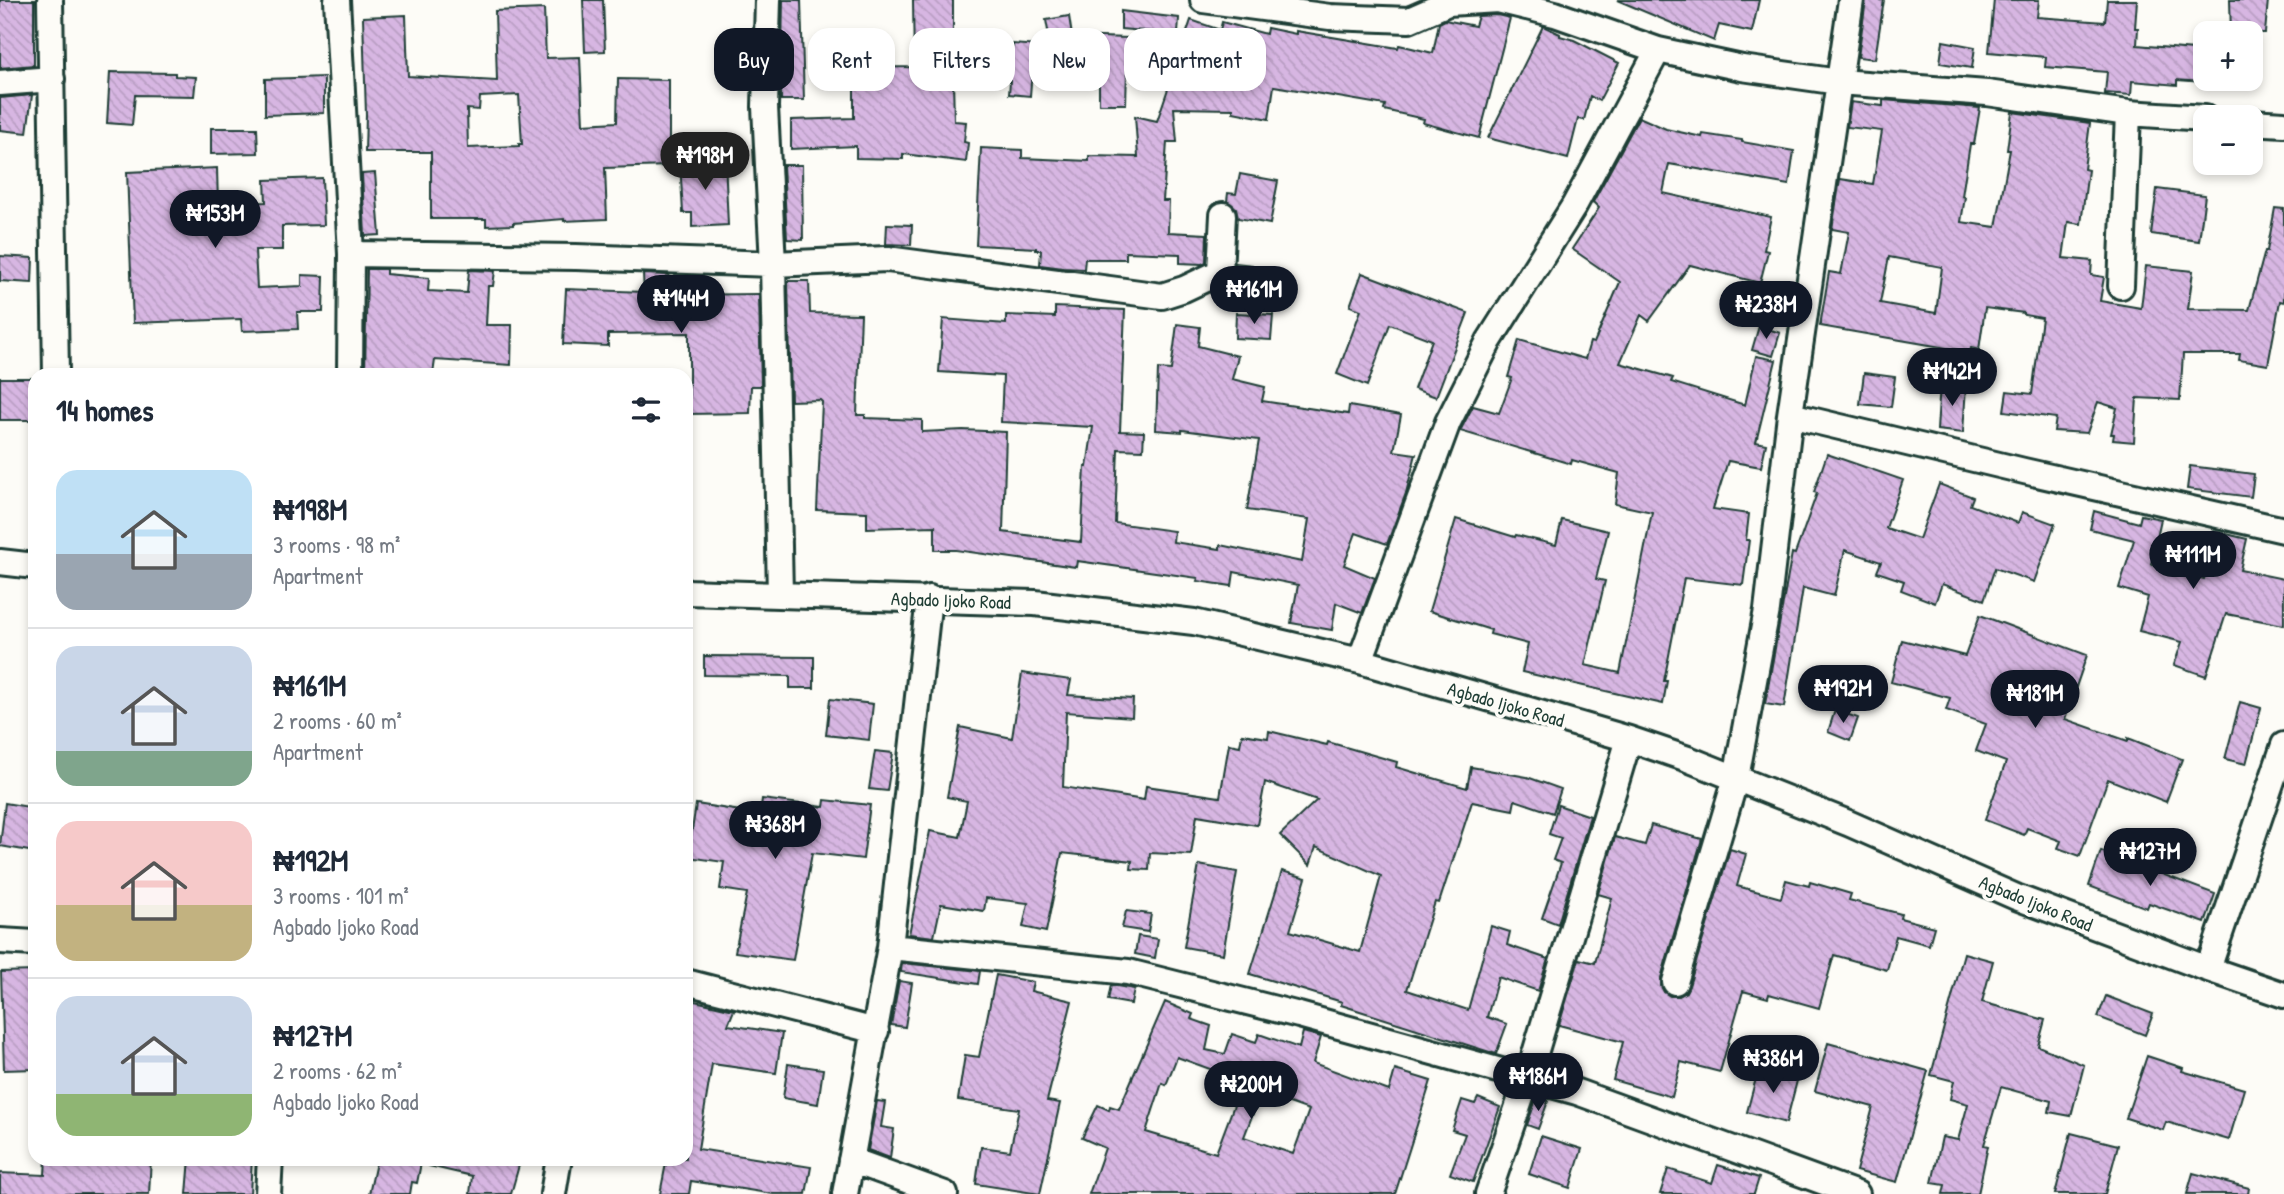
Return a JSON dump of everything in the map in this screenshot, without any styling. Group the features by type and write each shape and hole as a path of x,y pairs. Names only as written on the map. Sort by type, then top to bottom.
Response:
{"street":[{"path":"50,0 56,368"},
{"path":"337,0 351,254 350,368"},
{"path":"768,0 765,107 773,264 780,594"},
{"path":"1203,0 1330,17 1409,20 1448,3 1497,0 1555,14 1658,50 1742,68 1839,82 1987,93 2129,113 2193,117"},
{"path":"1675,982 1736,778 1767,610 1790,415 1851,0"},
{"path":"1360,662 1448,422 1489,341 1574,206 1658,50"},
{"path":"0,83 52,79"},
{"path":"2121,286 2129,113"},
{"path":"2263,123 2284,124"},
{"path":"351,254 576,257 773,264 887,259 1162,296 1220,272 1223,215"},
{"path":"1790,415 2284,530"},
{"path":"0,562 28,565"},
{"name":"Agbado Ijoko Road","path":"693,592 1035,603 1194,622 1360,662 1629,739 1688,759 1848,824 2016,897 2208,970 2284,995"},
{"path":"845,1194 890,947 929,598"},
{"path":"1488,1194 1528,1077 1629,739"},
{"path":"2208,970 2284,745"},
{"path":"0,941 28,943"},
{"path":"890,947 1128,972 1299,1015 1577,1092 1857,1194"},
{"path":"693,984 876,1031"},
{"path":"851,1160 945,1194"},
{"path":"268,1194 270,1166"},
{"path":"553,1194 558,1166"}],"building":[{"path":"0,0 34,0 34,65 0,68"},
{"path":"583,0 603,0 605,51 585,52"},
{"path":"783,0 801,0 804,100 781,100 781,91 794,91 794,28 782,28"},
{"path":"913,0 953,0 953,28 913,28"},
{"path":"1617,0 1759,0 1752,32 1719,25 1714,41"},
{"path":"1866,0 1884,0 1875,59 1858,57"},
{"path":"1994,0 2039,0 2037,17 2105,22 2107,0 2137,0 2137,45 2193,50 2193,81 2177,80 2177,85 2132,81 2131,95 2105,93 2107,72 2045,67 2046,57 1989,52"},
{"path":"2230,0 2268,0 2265,33 2263,21 2231,21"},
{"path":"544,9 546,58 580,57 583,124 617,122 618,79 669,80 669,166 605,168 607,219 564,219 486,226 486,219 431,219 431,152 365,152 363,17 406,15 408,76 497,81 495,11","holes":["519,95 522,144 468,148 467,109 479,110 480,97"]},
{"path":"1121,11 1179,18 1178,28 1121,29"},
{"path":"1497,15 1510,18 1479,138 1423,123 1424,119 1384,110 1385,105 1274,86 1269,119 1233,112 1233,109 1174,108 1177,142 1167,142 1163,201 1169,201 1168,232 1207,234 1206,262 1180,263 1180,254 1126,252 1126,259 1085,259 1084,269 1063,268 1040,265 1041,250 1036,248 976,245 981,148 1022,150 1022,158 1089,161 1089,156 1138,157 1135,116 1157,121 1167,91 1266,91 1267,28 1398,48 1399,45 1433,53 1439,23 1445,20 1475,26 1478,16"},
{"path":"1069,16 1071,28 1047,28 1046,20"},
{"path":"1191,20 1214,28 1188,28"},
{"path":"1222,22 1244,28 1220,28"},
{"path":"1543,26 1619,63 1599,101 1590,96 1584,120 1578,119 1568,159 1488,138"},
{"path":"1110,37 1124,38 1126,104 1099,104 1099,91 1110,91"},
{"path":"1943,41 1975,47 1972,68 1940,63"},
{"path":"1015,44 1029,45 1030,96 1009,94 1009,91 1015,91"},
{"path":"895,67 909,67 909,91 953,91 954,121 966,122 966,162 903,154 903,159 856,158 856,146 791,149 791,120 854,118 854,91 895,91"},
{"path":"110,72 175,73 175,76 196,77 194,96 135,95 132,125 107,123"},
{"path":"324,77 324,113 265,115 265,79"},
{"path":"32,95 27,133 0,130 0,98"},
{"path":"1883,100 1980,108 1974,144 1970,144 1961,222 1996,227 2010,150 2007,150 2012,112 2090,123 2084,169 2088,170 2081,224 2068,222 2063,258 2092,261 2091,275 2104,277 2100,301 2141,308 2146,266 2193,271 2188,309 2249,310 2267,251 2275,208 2284,209 2284,302 2280,301 2268,365 2239,360 2240,354 2183,354 2180,400 2137,398 2134,442 2113,440 2114,434 2111,434 2117,408 2098,402 2087,433 2054,431 2056,418 2004,411 2007,391 2032,394 2042,318 1985,308 1979,350 1971,348 1970,352 1820,326 1829,272 1841,274 1849,232 1832,229 1840,179 1873,184 1882,131 1847,127 1851,102 1883,106","holes":["1889,257 1942,267 1936,313 1880,303"]},
{"path":"1639,117 1666,129 1702,137 1703,134 1794,151 1789,185 1669,164 1663,193 1771,217 1764,250 1768,251 1760,283 1690,265 1649,321 1641,315 1620,363 1673,378 1671,382 1745,405 1756,356 1776,360 1756,442 1766,444 1761,467 1728,461 1713,509 1749,514 1746,540 1749,540 1743,585 1684,578 1664,681 1667,681 1663,704 1522,672 1528,644 1490,634 1491,630 1429,611 1456,519 1515,537 1516,535 1556,545 1562,520 1608,531 1596,579 1605,581 1585,665 1620,673 1652,512 1615,504 1619,473 1572,460 1571,464 1460,431 1473,406 1499,413 1512,378 1508,377 1519,340 1585,359 1590,342 1594,343 1620,282 1572,249 1599,208 1593,202"},
{"path":"211,128 257,128 258,153 211,154"},
{"path":"725,159 728,225 692,227 692,213 683,213 680,161"},
{"path":"783,165 802,165 803,240 787,239"},
{"path":"217,168 218,204 266,202 265,180 322,178 324,225 282,226 282,250 255,250 257,288 302,286 302,275 324,276 323,312 297,312 298,329 242,331 241,319 133,323 127,172"},
{"path":"375,173 380,235 365,236 362,174"},
{"path":"1240,174 1278,181 1270,224 1238,218 1236,208 1227,201 1228,193 1236,194"},
{"path":"2157,189 2205,195 2199,241 2151,234"},
{"path":"887,224 912,225 911,245 886,244"},
{"path":"0,256 33,258 32,283 0,281"},
{"path":"1235,263 1252,265 1249,308 1221,306 1222,288 1233,280"},
{"path":"367,269 386,269 386,274 429,278 428,291 467,293 469,270 495,271 493,286 488,286 486,325 512,325 511,365 435,360 434,368 365,368"},
{"path":"1362,273 1468,313 1436,397 1414,389 1432,340 1390,324 1367,386 1337,374 1361,310 1350,306"},
{"path":"643,274 669,275 670,295 759,294 761,386 751,386 750,413 693,414 693,368 689,368 689,333 608,334 608,346 563,344 566,289 644,292"},
{"path":"788,281 809,281 810,313 861,314 857,415 865,415 865,418 922,420 922,432 1006,432 1003,532 1081,542 1085,467 1093,427 1001,422 1003,376 939,372 943,319 1006,324 1006,315 1055,317 1055,307 1125,310 1120,431 1144,432 1143,450 1118,449 1115,523 1174,531 1173,542 1220,549 1220,545 1302,562 1309,519 1247,510 1259,440 1182,430 1156,430 1158,369 1171,370 1177,324 1200,327 1198,346 1238,356 1232,379 1265,387 1262,401 1348,414 1349,406 1401,415 1394,451 1416,454 1406,493 1387,544 1356,533 1344,565 1375,578 1362,613 1336,603 1332,630 1291,623 1298,585 1234,572 1232,586 1197,581 1198,578 1077,561 1076,567 956,550 935,550 935,526 867,528 867,512 817,510 822,402 791,401"},
{"path":"1236,313 1273,315 1271,340 1235,338"},
{"path":"1759,326 1780,333 1773,356 1752,350"},
{"path":"1864,373 1895,377 1891,407 1860,404"},
{"path":"0,378 28,378 28,420 0,420"},
{"path":"1940,383 1966,386 1963,433 1937,430"},
{"path":"1827,454 1903,480 1886,528 1919,539 1939,484 1973,497 1970,505 2018,523 2022,512 2055,524 2034,582 1995,568 1984,600 1942,584 1935,603 1901,590 1904,581 1877,572 1881,562 1845,550 1834,596 1803,588 1784,707 1765,704 1792,553 1795,554 1817,493 1814,492"},
{"path":"2190,466 2254,474 2251,497 2187,489"},
{"path":"2094,511 2139,523 2141,515 2161,519 2151,564 2204,579 2214,531 2247,539 2240,570 2284,579 2284,625 2226,614 2206,676 2174,665 2182,642 2139,631 2148,597 2119,588 2134,540 2090,529"},
{"path":"1980,615 2087,655 2065,719 2128,741 2128,738 2182,759 2166,802 2108,779 2080,856 2058,848 2061,841 2027,828 2024,835 1985,820 2006,762 1976,751 1986,724 1946,710 1950,698 1891,682 1902,640 1965,656"},
{"path":"704,656 814,657 814,688 790,688 790,676 704,675"},
{"path":"1022,673 1071,680 1068,695 1133,699 1132,717 1066,712 1063,787 1144,800 1146,786 1220,797 1229,744 1240,746 1242,734 1268,738 1269,731 1327,745 1328,742 1397,762 1396,767 1467,788 1471,767 1527,777 1561,789 1553,813 1515,800 1513,810 1472,802 1439,903 1435,902 1407,990 1468,1010 1491,926 1510,932 1507,945 1548,959 1538,991 1498,977 1487,1017 1507,1024 1496,1054 1250,974 1282,871 1306,878 1290,931 1360,952 1381,876 1316,847 1310,865 1280,835 1317,800 1265,782 1257,825 1197,815 1191,855 1150,853 1149,870 1131,869 1132,861 1062,853 1046,932 1023,927 1028,903 986,898 984,911 941,904 934,937 909,934 930,831 960,837 967,801 947,797 960,727 1012,738"},
{"path":"830,699 873,704 869,740 826,735"},
{"path":"2240,702 2261,708 2246,764 2225,759"},
{"path":"1835,710 1858,718 1850,741 1828,732"},
{"path":"875,751 893,753 887,791 869,789"},
{"path":"762,799 824,807 825,800 870,805 863,859 812,853 793,960 735,952 747,893 720,889 724,862 693,858 696,804 760,814"},
{"path":"5,803 28,807 28,851 0,846"},
{"path":"1558,805 1590,816 1558,924 1542,918 1561,863 1553,860 1561,838 1549,834"},
{"path":"1651,825 1702,839 1661,978 1664,992 1670,996 1679,996 1686,992 1689,986 1730,849 1746,854 1737,886 1781,898 1786,880 1809,886 1810,882 1851,894 1849,900 1901,914 1900,918 1934,927 1929,945 1896,936 1887,970 1834,955 1819,1008 1769,994 1768,998 1743,991 1720,1072 1681,1062 1672,1097 1613,1080 1623,1042 1559,1025 1579,959 1595,963 1612,898 1598,894 1615,837 1645,845"},
{"path":"2101,851 2215,894 2205,923 2149,903 2147,908 2089,886"},
{"path":"1199,865 1237,872 1223,954 1184,947"},
{"path":"1126,911 1151,914 1148,932 1122,928"},
{"path":"1138,936 1158,939 1155,958 1135,954"},
{"path":"1964,953 1993,961 1982,1002 2045,1020 2038,1046 2084,1065 2071,1116 2049,1112 2051,1101 2001,1087 1984,1145 1988,1146 1978,1194 1943,1194 1945,1185 1932,1183 1942,1137 1958,1140 1968,1104 1950,1099 1954,1081 1931,1075"},
{"path":"902,963 980,971 978,984 901,972"},
{"path":"28,971 28,1069 4,1070 1,972"},
{"path":"996,975 1033,982 1031,991 1072,1001 1047,1101 1060,1103 1040,1194 976,1184 981,1147 1010,1151 1019,1109 958,1100 965,1055 979,1057"},
{"path":"899,981 912,983 905,1027 891,1025"},
{"path":"1111,985 1134,989 1131,1004 1108,1000"},
{"path":"2106,996 2153,1014 2145,1035 2098,1017"},
{"path":"693,1001 734,1010 728,1025 782,1033 776,1073 712,1064 698,1149 811,1167 806,1194 773,1194 691,1181 689,1194 660,1194 665,1166 693,1166"},
{"path":"1165,1002 1193,1014 1191,1019 1211,1026 1206,1050 1225,1054 1232,1034 1256,1042 1259,1034 1299,1048 1303,1032 1321,1037 1313,1063 1389,1091 1395,1070 1431,1081 1395,1194 1089,1194 1105,1148 1082,1138 1098,1105 1109,1110 1110,1106 1119,1109","holes":["1177,1057 1243,1081 1216,1153 1146,1132 1162,1083 1166,1085","1261,1093 1309,1110 1293,1154 1244,1137"]},
{"path":"1828,1043 1928,1071 1897,1182 1856,1171 1873,1107 1815,1091"},
{"path":"2147,1056 2183,1068 2182,1071 2244,1089 2229,1140 2166,1122 2163,1130 2126,1118"},
{"path":"788,1064 823,1069 818,1104 783,1098"},
{"path":"1759,1067 1798,1077 1786,1123 1747,1112"},
{"path":"1537,1097 1548,1101 1538,1129 1527,1125"},
{"path":"1478,1098 1500,1107 1473,1182 1450,1174 1465,1134 1452,1130 1462,1100 1475,1104"},
{"path":"877,1101 885,1102 881,1127 894,1129 890,1158 868,1150"},
{"path":"2071,1133 2118,1145 2105,1194 2055,1194"},
{"path":"1541,1136 1582,1149 1570,1188 1529,1174"},
{"path":"1718,1165 1759,1178 1754,1194 1660,1194 1668,1169 1712,1183"},
{"path":"46,1166 151,1166 149,1194 0,1194 0,1173 45,1175"},
{"path":"189,1166 252,1166 250,1194 187,1194"},
{"path":"375,1166 420,1166 417,1183 412,1182 410,1194 369,1194"},
{"path":"429,1166 519,1166 511,1194 470,1194 472,1176"},
{"path":"2193,1173 2249,1188 2248,1194 2187,1194"}]}
